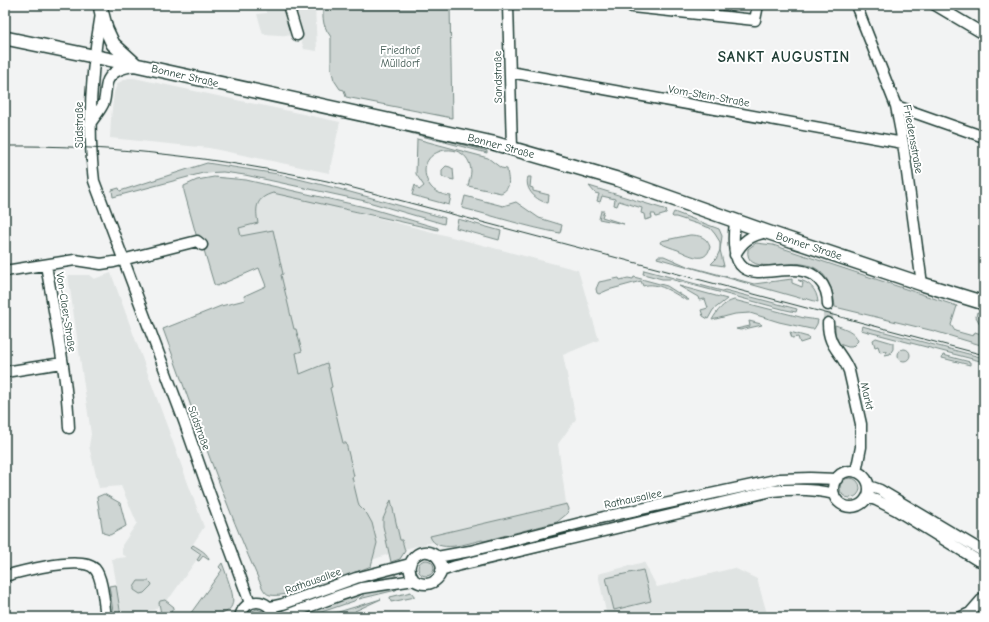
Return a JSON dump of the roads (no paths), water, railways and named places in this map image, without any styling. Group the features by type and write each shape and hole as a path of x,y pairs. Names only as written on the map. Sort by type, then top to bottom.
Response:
{"main road":[{"path":"102,8 106,29 113,44 138,65"},
{"name":"Bonner Straße","path":"5,38 369,115 512,148 617,179 735,222 984,303"}],"street":[{"path":"288,5 297,35"},
{"name":"Sandstraße","path":"508,5 512,148"},
{"path":"632,7 677,8 755,20 758,5"},
{"name":"Friedensstraße","path":"856,5 896,106 904,144 922,284"},
{"path":"935,5 984,34"},
{"name":"Südstraße","path":"102,8 94,56 90,124 90,152 94,181 184,421 250,603"},
{"path":"90,124 103,103 107,81 110,77 118,70 138,65"},
{"name":"Vom-Stein-Straße","path":"510,72 904,144"},
{"path":"896,106 984,137"},
{"path":"735,222 733,238 735,255 740,264 747,270 757,273 794,269 810,273 817,277 826,289 828,305"},
{"path":"735,255 745,241 754,235 767,232"},
{"path":"124,261 197,241 202,245"},
{"name":"Von-Claer-Straße","path":"5,271 75,260 101,264 124,261"},
{"name":"Von-Claer-Straße","path":"46,265 62,362 69,428"},
{"name":"Markt","path":"828,327 830,340 849,371 861,424 861,447 856,472"},
{"name":"Von-Claer-Straße","path":"5,372 62,362"},
{"path":"845,472 856,472 864,476 869,486 869,492 867,498 859,505 849,506 840,502 834,494 834,485 837,479 845,472"},
{"name":"Rathausallee","path":"250,603 262,602 272,612 283,604 356,578 410,564 414,557 421,553 430,553 437,557 604,517 780,479 837,479"},
{"path":"869,486 880,490 984,552"},
{"name":"Rathausallee","path":"281,617 362,588 414,580 421,584 430,584 437,579 441,572 456,566 772,491 792,489 834,494"},
{"path":"867,498 876,500 896,510 977,560 984,562"},
{"path":"437,557 441,566 441,572"},
{"path":"5,576 74,562 86,563 95,569 100,579 106,617"},
{"path":"410,564 410,572 414,580"},
{"path":"961,617 970,612 984,597"},
{"path":"240,617 244,608 250,603"}],"tunnel":[{"path":"828,305 828,323"}],"tram line":[{"path":"5,146 87,148 167,154 247,166 327,181 984,355"}],"district":[{"name":"SANKT AUGUSTIN","path":"784,57"}],"park label":[{"name":"Friedhof Mülldorf","path":"400,56"}]}
